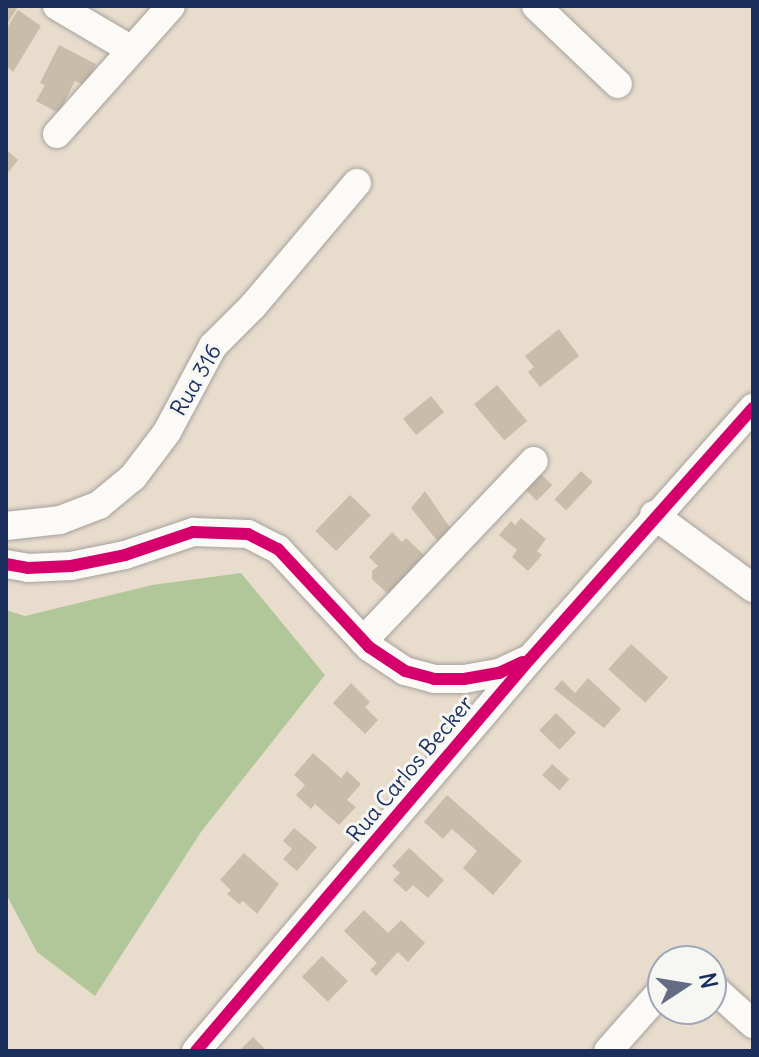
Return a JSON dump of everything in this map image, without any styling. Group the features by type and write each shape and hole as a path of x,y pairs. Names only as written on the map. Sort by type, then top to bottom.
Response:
{"street":[{"path":"57,6 130,49"},
{"path":"57,134 171,6"},
{"path":"536,6 618,84"},
{"name":"Rua 316","path":"6,526 60,520 99,505 133,477 167,432 213,346 253,306 357,183"},
{"name":"Rua Carlos Becker","path":"196,1051 654,515 753,408"},
{"path":"363,641 534,461"},
{"path":"654,515 753,588"},
{"path":"6,564 28,568 71,566 125,555 193,532 248,534 278,549 363,641 390,663 434,679 483,676 530,659"},
{"path":"727,1000 753,1024"},
{"path":"608,1051 647,1007"}],"green space":[{"path":"241,573 325,675 201,832 95,996 37,952 6,894 6,610 25,616 152,585"}],"building":[{"path":"6,6 17,8 6,26"},
{"path":"18,10 41,26 13,72 6,66 6,29"},
{"path":"59,45 96,64 85,86 75,81 59,113 36,101 45,85 40,83"},
{"path":"8,151 18,160 6,175 6,154"},
{"path":"559,329 579,356 540,387 528,372 534,367 525,356"},
{"path":"497,385 527,421 504,440 474,404"},
{"path":"431,396 444,412 416,435 403,419"},
{"path":"581,471 593,482 566,510 554,500"},
{"path":"541,474 552,485 537,501 525,490"},
{"path":"425,491 455,535 443,548 411,508"},
{"path":"350,495 371,515 336,551 315,531"},
{"path":"521,518 546,539 537,551 542,555 528,571 512,557 517,550 499,535 511,521 515,525"},
{"path":"392,532 402,542 406,538 426,557 389,595 372,579 372,571 378,566 369,557"},
{"path":"631,644 668,677 645,703 608,669"},
{"path":"588,678 621,709 604,728 554,689 562,680 575,693"},
{"path":"351,683 370,702 365,707 378,720 365,734 333,703"},
{"path":"556,713 576,732 559,750 539,730"},
{"path":"313,753 341,778 347,771 361,784 347,800 356,807 339,825 315,804 311,809 296,795 305,785 294,775"},
{"path":"552,764 569,779 560,790 542,775"},
{"path":"447,795 522,861 493,895 463,868 477,851 452,829 443,839 424,822"},
{"path":"294,828 317,847 297,871 283,859 292,849 283,841"},
{"path":"409,848 444,880 428,898 413,885 406,892 393,880 400,873 392,866"},
{"path":"244,853 279,884 257,914 243,901 239,904 227,894 231,890 220,880"},
{"path":"364,910 388,933 401,920 425,943 408,962 398,952 376,976 370,970 377,963 344,931"},
{"path":"322,956 348,981 328,1002 302,977"},
{"path":"253,1037 267,1051 239,1051"}],"cycle path":[{"path":"196,1051 530,659 753,408"},
{"path":"6,564 28,568 71,566 125,555 193,532 248,534 278,549 369,647 405,671 434,679 464,679 499,673 523,662"}]}
